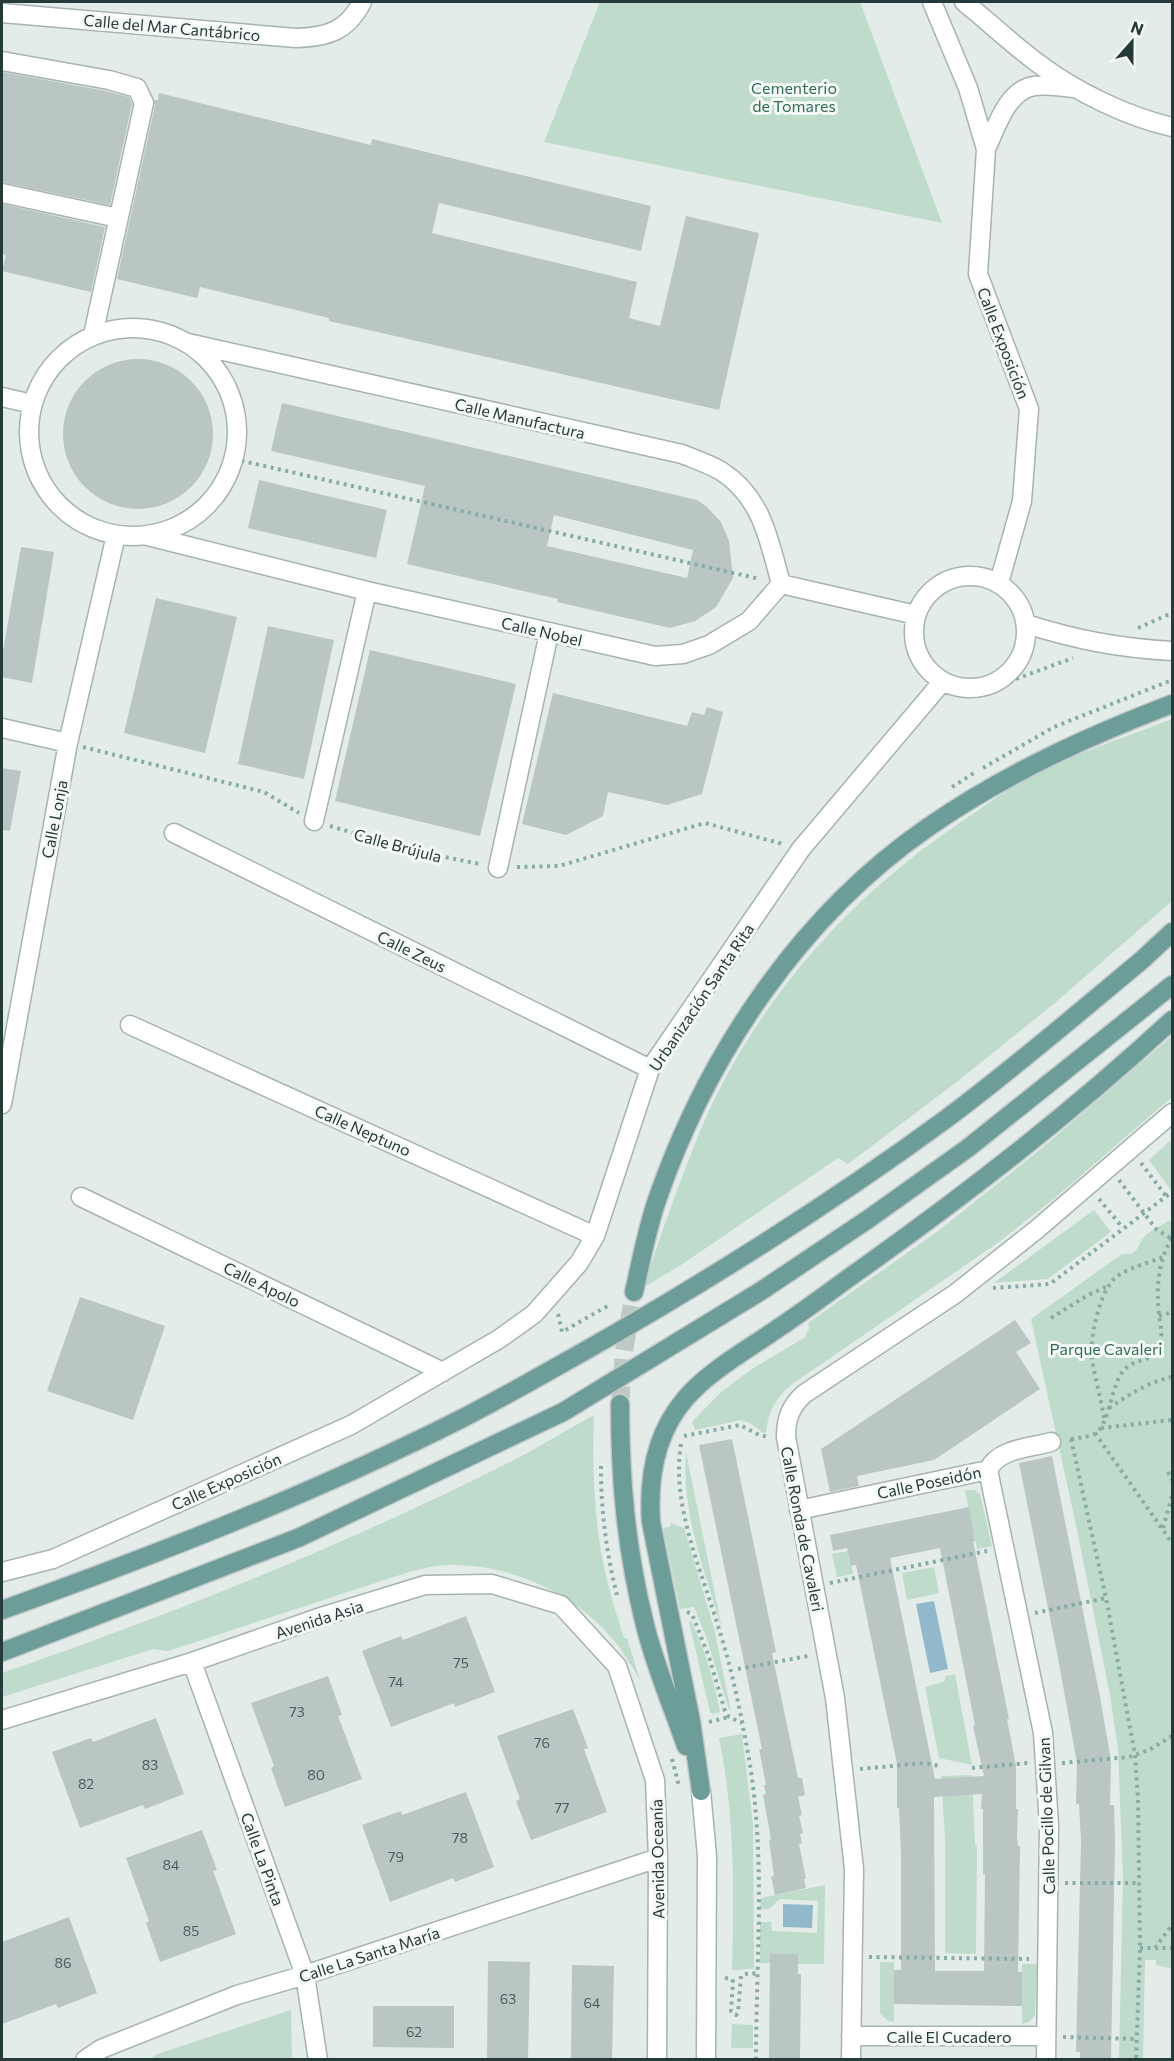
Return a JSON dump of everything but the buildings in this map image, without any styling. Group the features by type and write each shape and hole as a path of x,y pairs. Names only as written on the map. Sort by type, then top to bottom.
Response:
{"main road":[{"path":"634,1292 657,1200 680,1143 708,1084 735,1036 764,992 834,908 885,860 927,828 1000,782 1066,747 1173,704"},
{"path":"2,1610 134,1562 314,1489 462,1419 648,1315 747,1254 947,1118 1142,960 1173,932"},
{"path":"2,1652 298,1538 563,1412 761,1291 867,1220 968,1148 1173,985"},
{"path":"701,1791 691,1720 651,1522 649,1498 652,1468 658,1443 671,1420 685,1399 721,1367 927,1222 1046,1128 1173,1020"},
{"path":"620,1404 620,1469 624,1517 632,1563 648,1633 701,1791"}],"street":[{"name":"Calle del Mar Cantábrico","path":"2,13 316,38 341,29 355,16 362,2"},
{"name":"Calle Exposición","path":"932,2 968,88 986,149 978,274 1029,409 1022,501 999,583"},
{"path":"964,2 1039,64 1075,88 1157,124 1173,127"},
{"path":"2,61 109,80 137,88 144,103 93,335"},
{"path":"986,149 1005,110 1015,96 1033,86 1075,88"},
{"path":"2,193 118,219"},
{"path":"125,328 158,331 188,343 209,360 225,382 234,406 237,433 234,459 222,487 202,511 177,527 148,536 116,535 88,527 63,510 44,488 32,462 28,433 32,404 41,381 55,362 72,346 93,335 125,328"},
{"name":"Calle Manufactura","path":"188,343 682,454 720,471 746,491 765,524 781,584"},
{"path":"2,397 32,404"},
{"name":"Calle Lonja","path":"2,1104 68,743 116,535"},
{"name":"Calle Nobel","path":"148,536 367,591 655,656 683,654 709,645 749,621 781,584"},
{"path":"966,575 983,577 999,583 1012,594 1022,608 1026,624 1026,642 1020,659 1009,673 994,683 977,688 940,683 918,652 914,633 916,615 924,600 935,587 950,579 966,575"},
{"path":"781,584 916,615"},
{"path":"314,821 367,591"},
{"path":"1026,624 1101,645 1173,651"},
{"path":"498,868 549,633"},
{"name":"Urbanización Santa Rita","path":"443,1372 499,1339 534,1314 579,1263 595,1236 650,1069 801,849 940,683"},
{"path":"2,728 68,743"},
{"name":"Calle Zeus","path":"174,833 650,1069"},
{"name":"Calle Neptuno","path":"130,1025 595,1236"},
{"name":"Calle Ronda de Cavaleri","path":"851,2060 854,1869 835,1698 786,1437 789,1414 795,1403 804,1395 960,1290 1036,1230 1173,1113"},
{"name":"Calle Apolo","path":"81,1197 443,1372"},
{"name":"Calle Exposición","path":"2,1572 52,1559 351,1425 443,1372"},
{"name":"Calle Poseidón","path":"800,1510 988,1470 1001,1455 1051,1442"},
{"name":"Calle Pocillo de Gilvan","path":"988,1470 1043,1733 1048,1792 1049,1883 1046,2060"},
{"name":"Avenida Asia","path":"2,1720 192,1662 324,1616 426,1585 492,1584 561,1605 617,1666"},
{"name":"Calle La Pinta","path":"192,1662 304,1975 318,2060"},
{"name":"Avenida Oceanía","path":"617,1666 655,1780 658,1858 657,2060"},
{"path":"701,1791 708,1856 705,2060"},
{"name":"Calle La Santa María","path":"85,2060 100,2049 237,1995 658,1858"},
{"name":"Calle El Cucadero","path":"851,2036 1046,2036"}],"path":[{"path":"234,459 781,584"},
{"path":"940,683 975,694 1071,658 1082,659"},
{"path":"949,789 1054,727 1173,680"},
{"name":"Calle Brújula","path":"68,743 264,792 314,821 414,851 498,868 559,866 705,823 801,849"},
{"path":"1131,1149 1166,1196"},
{"path":"1051,1442 1095,1433 1101,1428 1117,1384 1126,1368 1155,1355 1159,1349 1161,1339 1158,1282 1163,1257 1172,1238 1156,1229 1109,1167"},
{"path":"1088,1185 1123,1228"},
{"path":"960,1290 1050,1284 1173,1191"},
{"path":"1104,1419 1092,1358 1100,1302 1108,1286 1116,1277 1132,1268 1163,1257"},
{"path":"1051,1318 1088,1295 1108,1286"},
{"path":"562,1332 611,1305"},
{"path":"1159,1316 1173,1312"},
{"path":"1108,1409 1144,1385 1173,1377"},
{"path":"1101,1428 1173,1420"},
{"path":"756,2060 757,1834 752,1780 742,1723 719,1629 684,1516 679,1480 684,1433 740,1425 764,1437 786,1437"},
{"path":"1095,1433 1173,1543"},
{"path":"1071,1439 1106,1598 1135,1755 1138,1798 1140,1948 1136,2060"},
{"path":"1168,1472 1173,1480"},
{"path":"1163,1528 1173,1496"},
{"path":"814,1587 1005,1548"},
{"path":"1020,1616 1106,1598"},
{"path":"684,1613 692,1614 709,1657 725,1711 729,1717 742,1723"},
{"path":"738,1669 827,1652"},
{"path":"708,1722 729,1717"},
{"path":"1129,1757 1149,1750 1173,1736"},
{"path":"843,1770 924,1763 940,1766"},
{"path":"1049,1883 1139,1883"},
{"path":"1154,1948 1173,1925"},
{"path":"1140,1948 1173,1948"},
{"path":"853,1956 1048,1959"},
{"path":"724,1978 730,1978 733,1982 731,2011 736,2015 739,2010 741,1976 757,1973"},
{"path":"1046,2036 1137,2039"}],"green space":[{"name":"Cementerio de Tomares","path":"600,2 860,2 942,223 544,142"},
{"path":"1172,719 1172,901 1056,1002 958,1081 848,1164 838,1158 678,1267 644,1287 678,1188 716,1096 763,1016 821,943 887,878 923,849 1014,786 1077,755"},
{"path":"1172,1036 1172,1097 1056,1197 999,1242 791,1385 774,1406 766,1432 763,1433 750,1423 741,1420 695,1430 692,1422 720,1393 752,1369 804,1338 809,1329 808,1323 938,1231 1042,1148"},
{"path":"1172,1139 1172,1189 1171,1190 1149,1160"},
{"path":"1094,1210 1111,1232 1048,1279 994,1283"},
{"name":"Parque Cavaleri","path":"1168,1221 1172,1221 1172,1969 1156,1965 1156,1960 1145,1960 1143,2059 1119,2059 1123,1878 1118,1749 1110,1695 1076,1525 1031,1319 1122,1254 1134,1252 1146,1235"},
{"path":"594,1415 593,1457 599,1539 609,1587 624,1638 627,1638 640,1680 620,1648 605,1630 568,1600 547,1588 503,1571 450,1565 406,1573 168,1651 153,1649 2,1697 2,1673 193,1603 318,1552 502,1466"},
{"path":"686,1452 722,1629 691,1520 685,1475"},
{"path":"965,1490 974,1490 980,1494 992,1546 977,1549"},
{"path":"671,1523 684,1528 714,1628 731,1711 694,1607 680,1609 663,1528 670,1527"},
{"path":"848,1551 853,1574 837,1577 832,1554"},
{"path":"934,1567 939,1593 907,1600 902,1573"},
{"path":"691,1621 705,1654 715,1688 720,1712 713,1714 710,1712 689,1622"},
{"path":"955,1674 972,1765 939,1758 925,1687 945,1681 945,1676"},
{"path":"742,1734 753,1824 754,1969 732,1970 731,1824 719,1738"},
{"path":"972,1775 975,1845 977,1845 976,1954 945,1953 945,1838 941,1776"},
{"path":"825,1885 824,1964 798,1964 797,1954 770,1953 770,1963 760,1963 760,1922 771,1922 772,1931 817,1933 818,1901 780,1899 769,1909 760,1909 761,1898"},
{"path":"880,1962 894,1962 894,2022 888,2021 880,2013"},
{"path":"1022,1964 1037,1964 1035,2015 1029,2022 1022,2024"},
{"path":"291,2010 292,2059 150,2059 157,2054"},
{"path":"732,2024 753,2025 753,2048 731,2048"}],"water":[{"path":"934,1601 948,1669 930,1673 916,1604"},
{"path":"783,1904 813,1905 812,1928 783,1927"}],"tunnel":[{"path":"620,1404 624,1351 634,1292"}]}
